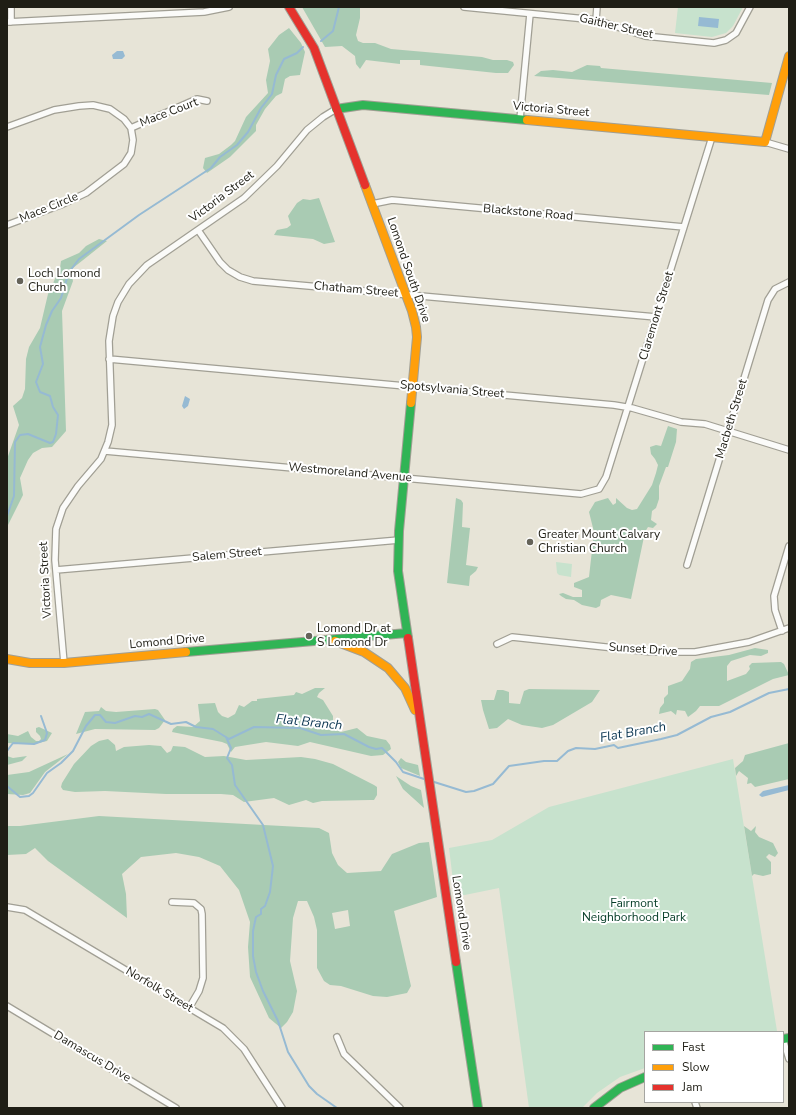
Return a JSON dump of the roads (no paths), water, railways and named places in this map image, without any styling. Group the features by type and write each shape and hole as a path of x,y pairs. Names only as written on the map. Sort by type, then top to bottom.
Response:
{"main road":[{"name":"Lomond South Drive","path":"289,7 302,26 312,45 415,319 417,332 399,540 398,571 407,633"},
{"path":"765,142 789,56"},
{"name":"Victoria Street","path":"336,109 363,105 765,142"},
{"name":"Lomond Drive","path":"7,659 30,663 64,663 407,633 478,1108"},
{"name":"Lomond Drive","path":"329,640 349,645 364,652 388,668 405,688 420,722"},
{"path":"594,1108 620,1088 644,1077"}],"street":[{"path":"11,7 9,22 204,12 229,7"},
{"name":"Gaither Street","path":"464,7 596,20 645,36 720,42 732,37 736,33 750,7"},
{"path":"596,7 596,20"},
{"path":"520,119 530,14"},
{"name":"Mace Court","path":"131,128 198,99 206,101"},
{"path":"7,127 60,108 93,106 101,107 117,113 131,128"},
{"name":"Victoria Street","path":"64,663 54,541 63,508 105,451 112,425 108,341 113,316 118,302 129,284 150,262 231,208 255,188 277,166 307,130 336,109"},
{"name":"Mace Circle","path":"7,225 76,198 109,176 124,164 131,153 133,140 131,128"},
{"name":"Claremont Street","path":"596,491 603,485 606,477 712,137"},
{"path":"765,142 789,149"},
{"name":"Blackstone Road","path":"372,204 392,200 684,227"},
{"name":"Chatham Street","path":"198,230 224,266 232,273 246,279 656,317"},
{"name":"Macbeth Street","path":"687,565 768,300 775,289 789,282"},
{"name":"Spotsylvania Street","path":"109,359 628,407 681,422 705,424 789,450"},
{"name":"Westmoreland Avenue","path":"105,451 580,494 596,491"},
{"name":"Salem Street","path":"56,570 399,540"},
{"path":"782,631 775,610 774,596 789,546"},
{"name":"Sunset Drive","path":"497,644 512,638 652,652 696,652 730,646 789,628"},
{"path":"172,902 194,903 201,909 202,914 203,978 199,992 189,1008"},
{"name":"Norfolk Street","path":"7,907 25,910 223,1028 238,1042 282,1108"},
{"name":"Damascus Drive","path":"7,1006 176,1108"},
{"path":"337,1036 344,1054 400,1108"},
{"path":"784,1042 789,1059"}],"water":[{"path":"699,17 719,19 718,28 698,26"},
{"path":"117,51 123,51 125,56 122,59 113,59 112,55"},
{"path":"185,396 190,399 188,406 184,409 182,406"},
{"path":"789,785 789,790 762,797 759,795 763,791"}],"waterway":[{"path":"321,41 333,31 339,7"},
{"path":"7,516 14,496 15,442 20,435 28,434 50,443 53,442 56,434 58,415 53,407 50,396 40,392 36,382 43,364 40,347 46,325 52,311 61,298 69,272 79,259 139,215 211,168 220,157 237,145 248,132 261,108 272,94 276,75 284,59 297,53 303,47"},
{"name":"Flat Branch","path":"431,781 466,792 474,791 493,784 509,766 544,761 557,761 568,751 576,748 595,749 614,745 618,748 677,735 711,717 730,712 769,693 789,689"},
{"name":"Flat Branch","path":"7,786 20,797 29,796 33,793 47,773 61,763 73,751 86,726 95,715 100,715 106,722 115,723 135,716 142,717 149,714 171,724 186,722 196,727 213,729 229,739 254,727 300,728 321,735 344,734 369,747 376,749 382,748 396,762 403,772 427,780"},
{"path":"7,751 13,743 34,744 45,740 47,733 41,716"},
{"path":"226,737 231,748 227,758 232,765 235,785 263,825 273,866 270,892 265,906 261,909 261,914 256,917 253,931 253,956 256,972 263,991 278,1021 288,1052 309,1086 317,1094 337,1108"}],"place":[{"name":"Loch Lomond Church","path":"20,281"},
{"name":"Greater Mount Calvary Christian Church","path":"530,542"},
{"name":"Lomond Dr at S Lomond Dr","path":"309,636"}],"park label":[{"name":"Fairmont Neighborhood Park","path":"634,911"}]}
